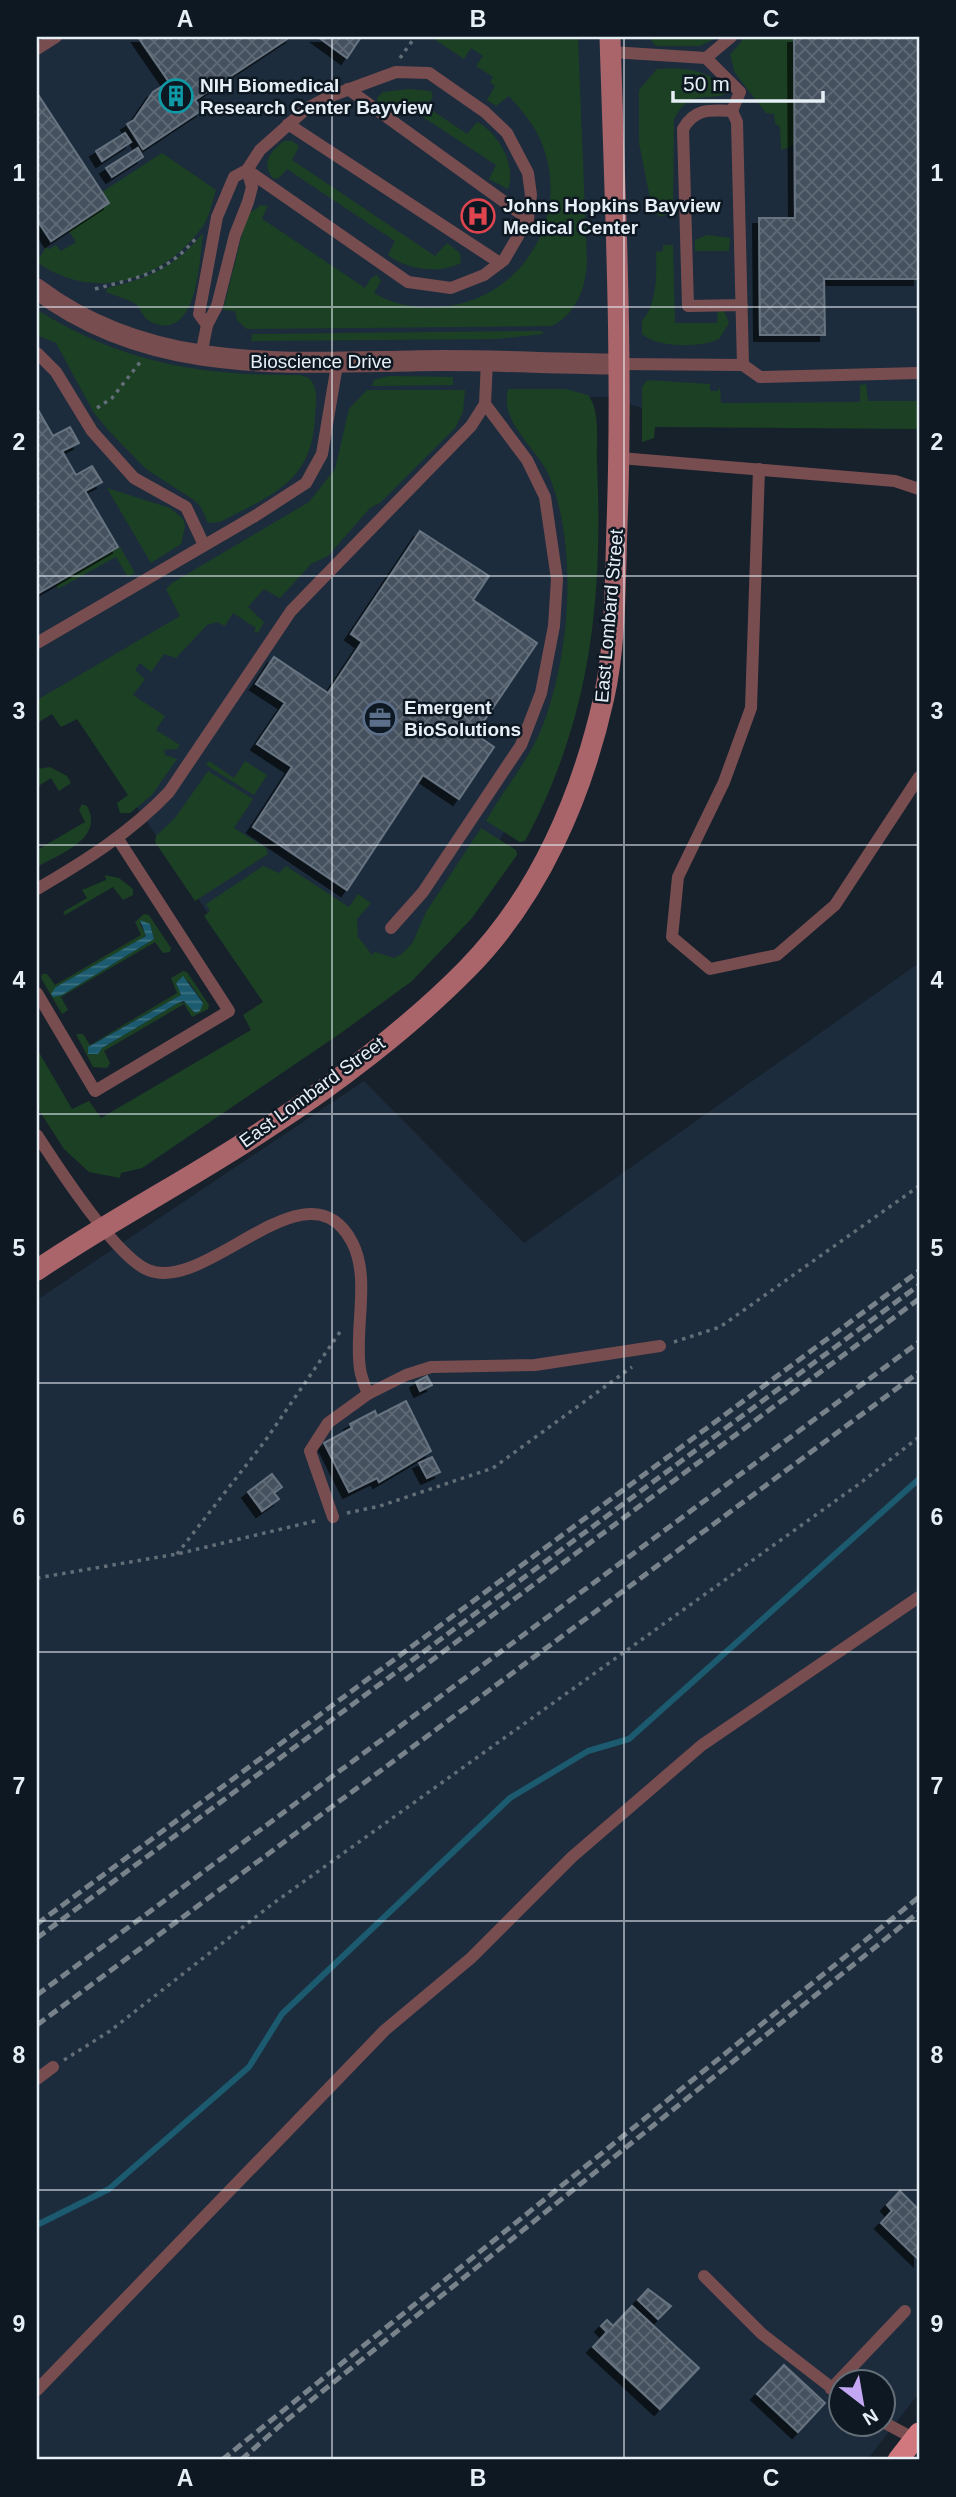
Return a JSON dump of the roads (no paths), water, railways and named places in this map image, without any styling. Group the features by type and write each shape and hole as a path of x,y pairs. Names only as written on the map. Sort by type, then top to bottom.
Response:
{"main road":[{"name":"East Lombard Street","path":"37,1270 101,1227 268,1128 409,1022 469,968 523,898 563,827 588,762 606,692 614,595 620,458 620,364 610,44"},
{"path":"898,2460 918,2438"}],"street":[{"name":"Bioscience Drive","path":"37,289 96,325 149,344 258,363 337,365 487,361 620,364"}],"lane":[{"path":"37,49 56,37"},
{"path":"706,58 731,37"},
{"path":"610,44 706,58 740,92 732,111 737,122 743,365"},
{"path":"206,325 199,314 218,217 234,177 247,170 260,149 306,109 348,89 396,72 429,73 485,112 507,133 528,173 531,195 528,219 516,245 484,275 451,288 408,282 247,170"},
{"path":"348,89 528,219"},
{"path":"732,111 701,110 689,119 683,129 688,306 742,305"},
{"path":"288,124 499,263"},
{"path":"201,355 206,325 217,306 235,235 252,187 247,170"},
{"path":"37,353 56,372 92,431 134,478 186,507 204,545"},
{"path":"37,889 118,839 145,818 169,792 291,611 471,426 485,404 487,361"},
{"path":"620,364 743,365 760,377 919,373"},
{"path":"37,643 306,483 322,454 337,365"},
{"path":"391,929 417,900 521,745 541,693 554,626 557,579 545,497 534,471 485,404"},
{"path":"620,458 895,481 919,489"},
{"path":"759,469 751,708 723,782 678,877 672,937 710,969 778,955 835,905 919,777"},
{"path":"37,993 95,1091 229,1011 118,839"},
{"path":"37,1135 101,1227 144,1269 168,1274 301,1213 326,1216 335,1220 353,1245 359,1277 360,1370 368,1394"},
{"path":"333,1517 310,1451 328,1423 368,1394 406,1375 432,1367 535,1365 660,1346"},
{"path":"37,2390 385,2030 471,1958 572,1857 702,1745 919,1597"},
{"path":"37,2079 53,2067"},
{"path":"705,2276 762,2334 827,2385"},
{"path":"856,2368 905,2311"},
{"path":"897,2428 918,2438"}],"water":[{"path":"140,920 150,924 154,939 62,995 53,997 51,994 56,987 146,936"},
{"path":"183,976 203,1003 200,1011 195,1013 184,1001 178,1003 102,1048 98,1054 88,1054 88,1047 181,995 176,983"}],"waterway":[{"path":"37,2225 109,2189 249,2067 282,2014 510,1798 588,1751 629,1739 919,1479"}],"railway":[{"path":"37,1924 919,1271"},
{"path":"37,1938 919,1285"},
{"path":"405,1680 919,1299"},
{"path":"37,1995 919,1342"},
{"path":"37,2025 919,1372"},
{"path":"222,2460 919,1897"},
{"path":"241,2460 283,2423 919,1912"}],"place":[{"name":"NIH Biomedical Research Center Bayview","path":"176,96"},
{"name":"Johns Hopkins Bayview Medical Center","path":"478,216"},
{"name":"Emergent BioSolutions","path":"380,718"}]}
